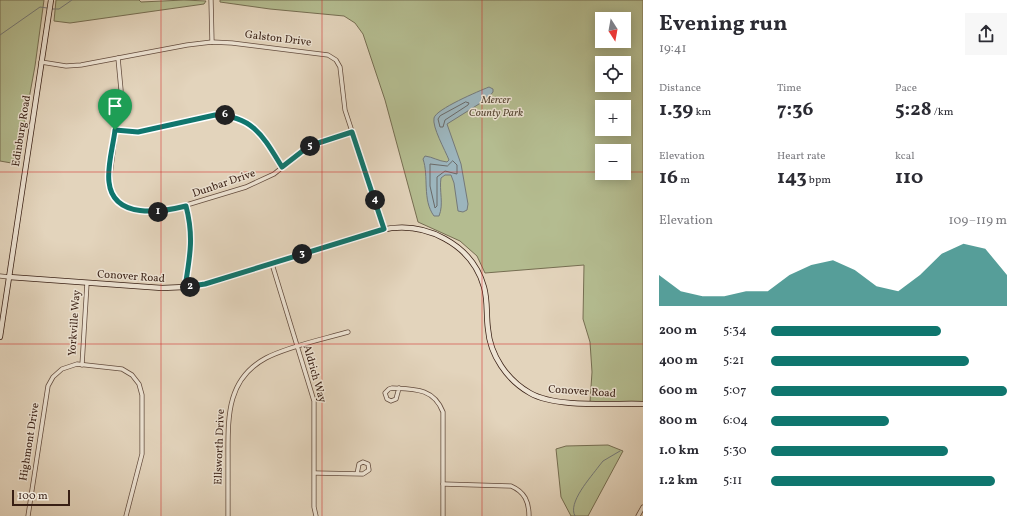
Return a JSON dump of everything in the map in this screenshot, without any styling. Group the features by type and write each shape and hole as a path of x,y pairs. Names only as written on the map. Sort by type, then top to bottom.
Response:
{"street":[{"name":"Edinburg Road","path":"0,336 51,0"},
{"path":"211,0 212,42"},
{"name":"Galston Drive","path":"42,62 74,66 187,45 212,42 232,42 326,54 332,57 340,67 342,99 384,229"},
{"name":"Dunbar Drive","path":"118,58 121,90 109,183 112,193 119,202 128,208 151,212 170,210 256,184 282,167 309,146 352,132"},
{"path":"115,130 138,132 208,116 230,116 244,121 260,133 282,167"},
{"path":"185,287 192,240 191,223 186,206"},
{"name":"Conover Road","path":"9,277 162,288 185,287 205,284 384,229 402,227 429,231 452,243 466,255 477,270 484,287 487,304 488,330 495,355 504,369 522,388 536,396 551,401 643,404"},
{"name":"Aldrich Way","path":"272,264 315,407 314,473 316,516"},
{"path":"0,276 9,277"},
{"name":"Yorkville Way","path":"82,364 87,283"},
{"name":"Ellsworth Drive","path":"228,516 228,422 233,396 243,378 259,363 273,355 348,332"},
{"path":"82,364 122,369 132,375 141,389 142,454 126,516"},
{"name":"Highmont Drive","path":"28,516 47,392 50,382 57,373 72,365 82,364"},
{"path":"399,388 424,391 434,397 440,406 444,417 443,516"},
{"path":"314,473 357,474"},
{"path":"443,484 512,486 521,491 527,498 529,516"},
{"path":"638,516 643,507"}],"green space":[{"path":"0,0 44,0 35,66 17,164 0,161"},
{"path":"56,0 139,0 141,2 184,0 206,1 204,4 70,23 54,21"},
{"name":"Mercer County Park","path":"220,0 643,0 643,403 590,402 592,372 590,342 583,319 584,265 485,273 477,256 460,241 418,222 385,100 363,34 355,23 344,16 270,9 220,2"},
{"path":"608,445 623,451 588,516 571,516 561,497 556,449 566,446"}],"water":[{"path":"489,87 493,89 493,92 487,99 447,124 461,164 468,204 467,210 463,212 458,211 454,183 451,175 445,175 441,178 441,202 439,216 434,216 428,203 426,173 423,159 425,156 447,162 449,160 437,133 434,118 437,114 450,105"}],"waterway":[{"path":"52,9 59,9 72,0"},
{"path":"0,35 40,7 47,8"},
{"path":"575,516 573,511 574,504 581,490 603,461 620,451"}],"route":[{"path":"208,116 230,116 244,121 255,128 265,139 282,167 294,156 309,146 352,132 384,229 205,284 185,287 192,240 191,223 186,206 161,212 142,211 128,208 115,198 110,188 109,178 115,130 133,133 208,116"}]}
